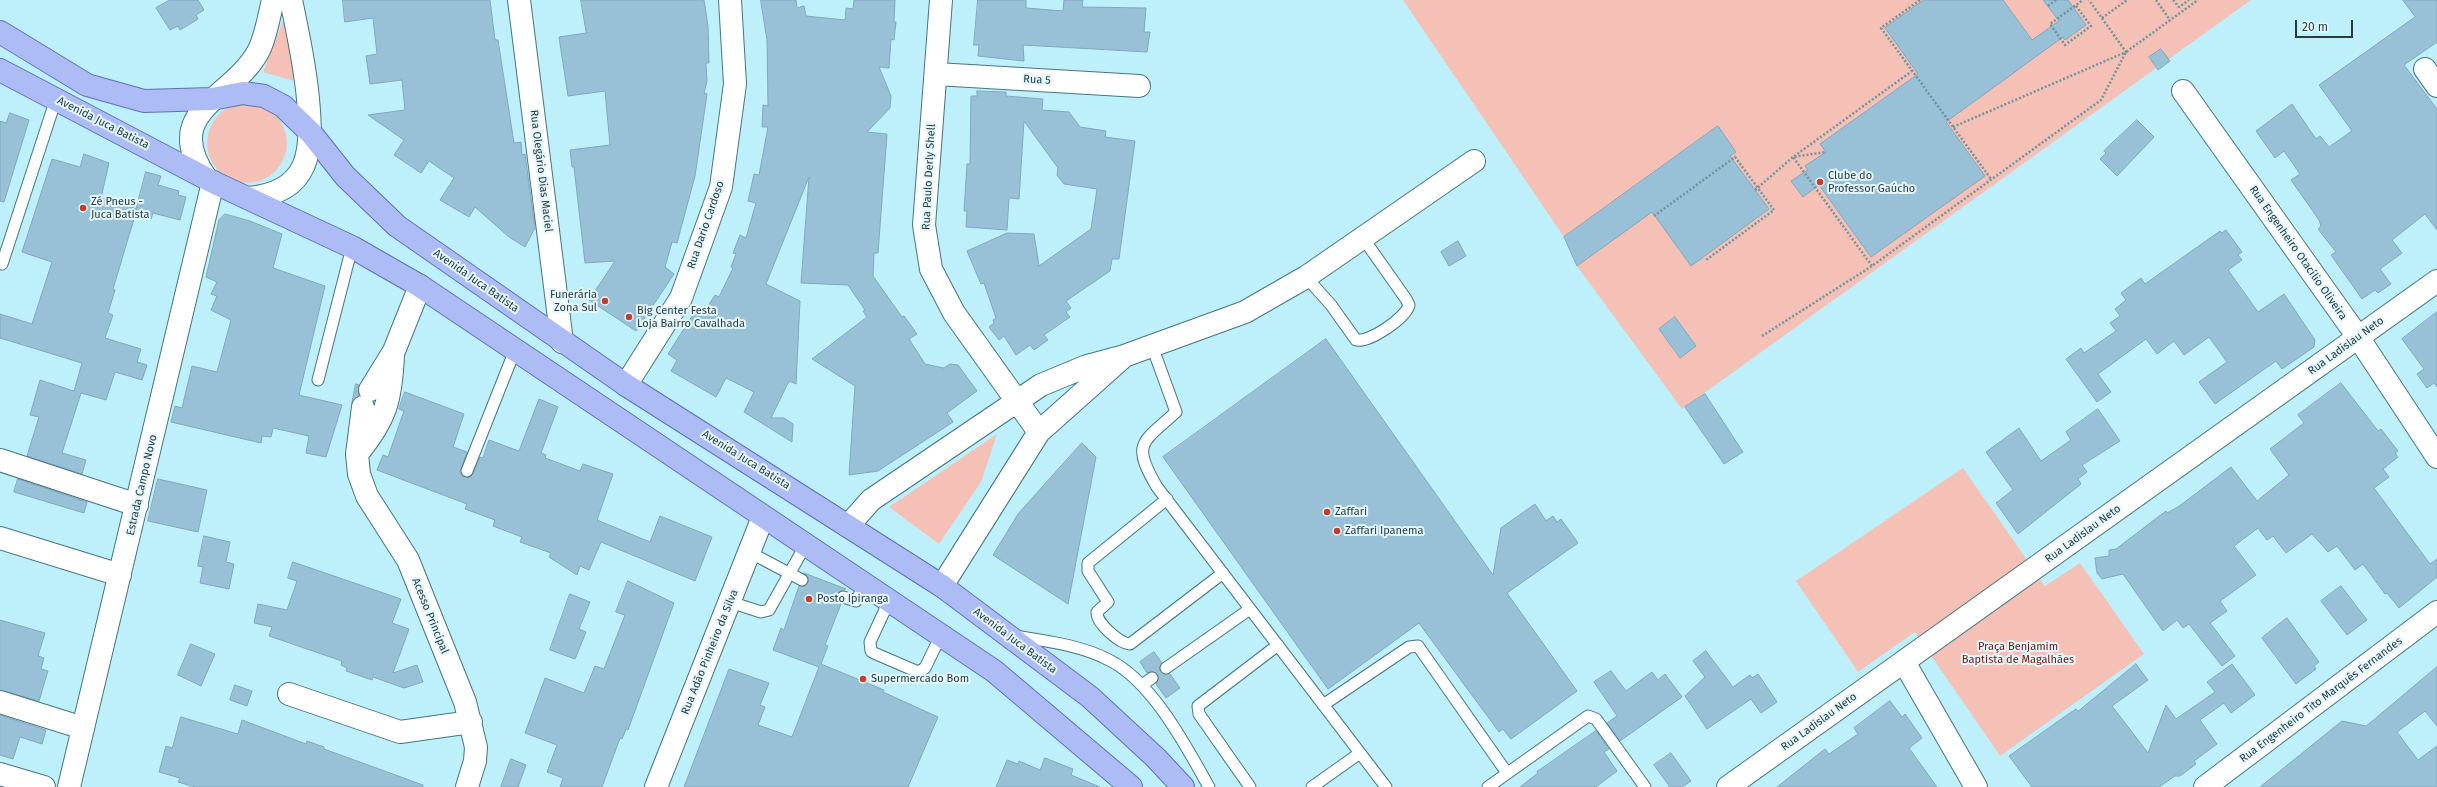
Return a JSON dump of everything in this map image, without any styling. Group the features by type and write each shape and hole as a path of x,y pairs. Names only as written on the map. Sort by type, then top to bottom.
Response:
{"main road":[{"path":"0,32 87,85 144,101 212,99 243,94 264,96 283,106 311,133"},
{"name":"Avenida Juca Batista","path":"0,70 209,180"},
{"name":"Avenida Juca Batista","path":"311,133 345,176 397,226 626,385 942,586 1090,697 1156,758 1183,787"},
{"path":"209,180 352,247 420,286 994,671 1131,787"}],"street":[{"path":"209,180 195,163 191,146 192,128 199,112 212,99 238,79 259,50 273,0"},
{"path":"248,198 265,197 282,190 295,180 304,166 309,150 311,133 305,65 291,0"},
{"name":"Rua Olegário Dias Maciel","path":"519,0 562,342"},
{"name":"Rua Dario Cardoso","path":"626,385 681,298 721,187 735,84 730,0"},
{"name":"Rua Paulo Derly Shell","path":"941,0 924,225 931,269 954,313 1016,402 1039,432"},
{"name":"Rua 5","path":"936,74 1139,86"},
{"name":"Rua Engenheiro Otacílio Oliveira","path":"2183,91 2358,337 2437,457"},
{"path":"848,526 871,500 1041,385 1087,366 1124,356 1245,312 1306,277 1474,161"},
{"name":"Estrada Campo Novo","path":"69,787 137,505 209,180"},
{"name":"Rua Ladislau Neto","path":"1728,787 2437,281"},
{"name":"Acesso Principal","path":"420,286 394,351 366,398 357,454 359,474 367,496 408,560 465,702 476,746 475,761 467,787"},
{"name":"Acesso Principal","path":"357,454 372,435 388,405 394,351"},
{"path":"942,586 1039,432 1124,356"},
{"path":"0,460 137,505"},
{"name":"Rua Adão Pinheiro da Silva","path":"656,787 763,517"},
{"path":"0,538 120,575"},
{"name":"Rua Engenheiro Tito Marquês Fernandes","path":"2205,787 2437,612"},
{"path":"1904,662 1976,787"},
{"path":"289,694 400,732 471,722"},
{"path":"0,702 83,728"},
{"path":"0,774 44,787"}],"lane":[{"path":"2,264 56,99"},
{"path":"1306,277 1331,305 1356,340 1368,339 1403,316 1409,305 1406,299 1362,238"},
{"path":"318,380 352,247"},
{"path":"1152,346 1176,412 1145,440 1141,452 1146,468 1166,499 1386,787"},
{"path":"467,471 515,350"},
{"path":"1166,499 1088,563 1088,571 1108,602 1096,612 1099,621 1122,642 1130,644 1223,573"},
{"path":"730,602 761,612 769,610 806,544"},
{"path":"749,552 802,580"},
{"path":"843,597 856,601 865,584"},
{"path":"889,601 870,642 871,651 874,654 918,672 925,668 941,636"},
{"path":"1166,668 1250,609"},
{"path":"1008,635 1058,642 1109,660 1142,685 1172,723 1209,787"},
{"path":"1250,787 1199,714 1198,706 1278,645"},
{"path":"1323,705 1409,647 1418,646 1507,773"},
{"path":"1142,685 1152,678"},
{"path":"1488,787 1588,716 1596,719 1645,787"},
{"path":"1312,787 1360,753"}],"path":[{"path":"1920,0 1881,28 1991,179"},
{"path":"2048,6 2056,0"},
{"path":"2076,6 2091,26 2065,45 2050,24 2084,0"},
{"path":"2089,0 2126,52"},
{"path":"2102,18 2127,0"},
{"path":"2156,0 2170,20"},
{"path":"2173,0 2179,7 2189,0"},
{"path":"1953,127 2126,52 2198,0"},
{"path":"1762,336 1872,266 2101,100 2126,52"},
{"path":"1757,189 1793,157 1912,71"},
{"path":"1793,157 1826,152"},
{"path":"1654,216 1735,157 1757,189 1774,210 1706,260"},
{"path":"1793,157 1872,266"}],"green space":[{"name":"Clube do Professor Gaúcho","path":"1403,0 2251,0 1682,409 1577,266 1564,237"},
{"path":"283,21 290,21 298,82 263,72"},
{"path":"247,103 262,106 275,115 284,128 287,143 284,158 275,171 262,180 247,183 232,180 219,171 210,158 207,143 210,128 219,115 232,106"},
{"path":"997,434 981,482 939,544 889,507"},
{"name":"Praça Benjamim Baptista de Magalhães","path":"1963,468 2045,586 2080,563 2144,654 2000,756 1915,632 1858,672 1796,581"}],"building":[{"path":"170,0 198,0 204,10 196,15 198,19 180,30 178,26 170,30 156,8"},
{"path":"343,0 490,0 495,40 498,40 514,143 521,142 522,155 525,154 535,228 525,247 509,237 475,207 469,217 440,200 454,178 429,161 421,173 394,155 404,140 368,115 405,110 402,80 370,84 366,56 377,54 373,18 345,22"},
{"path":"581,0 704,0 708,26 709,63 706,63 707,81 704,93 707,94 695,176 677,243 672,242 665,267 674,274 636,331 589,300 615,261 585,263 574,167 572,167 570,150 610,145 605,91 568,96 559,37 586,33"},
{"path":"761,0 796,0 797,8 804,6 806,16 845,20 846,8 853,9 854,0 895,0 894,22 896,22 894,40 891,39 889,68 879,67 891,96 890,108 867,132 887,134 878,253 874,253 873,276 902,317 904,316 917,334 909,339 925,364 944,368 950,364 958,365 977,391 947,413 953,422 878,471 849,475 855,386 812,359 867,317 863,311 865,310 848,285 801,283 809,177 766,284 800,301 796,384 789,381 771,418 784,418 793,424 792,442 744,412 754,392 726,378 716,397 671,371 677,360 668,354 694,313 701,317 715,295 719,297 733,268 731,267 736,254 733,253 740,235 746,238 756,203 748,201 754,174 759,175 768,127 762,127 763,105 768,106 767,40"},
{"path":"978,0 1026,0 1026,8 1063,11 1064,0 1083,0 1082,7 1146,8 1144,32 1150,32 1147,52 1023,45 1024,61 978,56 979,45 974,45"},
{"path":"1924,0 2003,0 2032,40 2059,21 2043,0 2068,0 2086,25 2065,40 2063,37 1946,122 1985,176 1871,257 1819,185 1803,197 1791,181 1808,170 1805,166 1826,152 1820,144 1918,74 1885,28"},
{"path":"2403,0 2437,0 2437,42 2404,65 2437,109 2437,230 2425,214 2392,240 2402,253 2380,269 2391,284 2378,293 2375,290 2362,299 2331,255 2336,252 2318,229 2321,226 2319,220 2291,180 2300,174 2284,151 2275,158 2256,131 2292,104 2316,139 2320,136 2329,147 2352,131 2319,85 2415,17"},
{"path":"2161,49 2170,61 2158,70 2149,57"},
{"path":"977,91 1006,92 1006,96 1043,99 1042,110 1069,112 1080,127 1106,131 1105,137 1135,141 1119,259 1112,259 1110,271 1066,301 1071,308 1066,312 1070,317 1044,335 1048,340 1034,350 1030,345 1016,355 1004,336 999,340 989,327 994,323 993,320 996,318 984,283 981,284 967,251 1007,233 1034,234 1039,266 1091,229 1097,189 1064,184 1057,175 1058,168 1024,121 1019,199 1009,198 1007,230 966,227 967,211 964,211 967,164 970,164 971,96 977,96"},
{"path":"10,113 29,120 4,202 0,201 0,121 6,123"},
{"path":"2137,120 2154,137 2117,176 2100,159 2106,153 2104,151"},
{"path":"1718,126 1736,152 1730,156 1769,209 1691,266 1652,212 1577,266 1564,237"},
{"path":"84,154 109,163 101,198 137,209 113,289 115,290 108,313 113,315 105,338 141,349 137,362 147,365 142,380 115,372 106,400 81,393 62,453 86,460 82,474 27,456 39,417 30,415 40,380 74,391 82,363 0,338 0,314 32,324 52,262 22,252 52,159 80,167"},
{"path":"146,172 161,176 158,185 179,191 178,195 186,197 180,220 153,213 151,219 135,214"},
{"path":"225,214 250,221 282,234 273,268 325,286 299,395 342,405 326,457 306,453 309,436 273,428 271,437 262,436 261,443 171,422 175,406 182,408 192,366 217,372 231,320 211,310 217,296 211,294 217,282 206,277 219,220"},
{"path":"2226,230 2242,252 2238,255 2242,260 2228,270 2258,312 2284,294 2315,340 2314,347 2282,369 2276,361 2215,404 2199,382 2227,362 2209,337 2184,355 2174,341 2157,354 2146,339 2098,374 2111,392 2097,402 2066,359 2081,348 2084,353 2116,331 2110,323 2120,316 2115,309 2126,300 2121,293 2141,278 2145,284 2220,231 2222,233"},
{"path":"1458,241 1466,256 1449,266 1441,252"},
{"path":"2437,312 2437,387 2434,383 2427,388 2417,374 2424,369 2402,339"},
{"path":"1675,317 1696,346 1680,358 1659,329"},
{"name":"Zaffari","path":"1326,339 1493,575 1501,528 1535,504 1546,521 1553,516 1557,522 1561,519 1578,543 1507,593 1577,691 1511,739 1503,729 1499,732 1419,623 1328,689 1163,457"},
{"path":"2341,383 2378,431 2381,429 2398,451 2395,453 2398,457 2383,469 2389,477 2374,488 2430,564 2437,559 2437,577 2399,608 2387,593 2385,594 2363,564 2355,570 2337,546 2328,552 2312,534 2286,553 2273,536 2267,540 2258,528 2234,546 2256,575 2220,601 2227,611 2210,623 2235,656 2222,666 2189,624 2183,628 2177,620 2163,631 2123,574 2102,579 2097,573 2095,558 2109,556 2109,550 2116,549 2166,511 2167,513 2178,507 2231,467 2257,501 2289,475 2270,449 2304,423 2298,415"},
{"path":"356,384 359,385 359,395 352,403"},
{"path":"405,392 464,414 453,447 467,452 460,472 462,476 468,478 473,474 480,457 483,458 489,440 519,451 539,399 558,407 541,453 546,455 545,458 580,471 583,464 613,474 597,520 650,542 660,516 712,537 695,581 601,542 589,570 580,566 577,575 549,557 551,553 520,542 522,537 493,526 495,520 465,509 467,504 377,470 383,455 388,457 404,411 399,409"},
{"path":"1705,394 1743,452 1724,464 1685,407"},
{"path":"2098,409 2120,441 2082,465 2087,472 2078,479 2081,484 2018,534 1996,503 2013,490 1986,452 2019,428 2041,461 2071,440 2066,432"},
{"path":"1082,443 1096,457 1068,604 993,555 1018,514"},
{"path":"18,479 87,502 84,513 14,492"},
{"path":"158,479 207,490 198,532 148,521"},
{"path":"204,536 230,542 226,562 234,564 229,589 200,583 203,567 198,566"},
{"path":"293,562 401,599 392,623 409,629 393,673 417,665 423,682 404,688 373,677 372,680 346,671 347,668 341,665 342,661 269,636 272,627 254,623 258,604 287,610 297,581 288,578"},
{"path":"804,573 846,589 836,595 836,599 841,604 825,645 828,646 821,664 884,690 883,692 938,717 908,787 684,787 729,669 769,683 760,705 765,707 758,725 792,737 819,667 773,650 781,628 784,630 799,586 805,586 808,583 808,577"},
{"path":"628,581 674,603 628,730 626,729 622,739 620,738 602,787 560,787 563,778 547,772 557,745 525,733 545,678 584,693 595,666 604,669 625,615 616,612"},
{"path":"2341,586 2367,620 2347,635 2321,601"},
{"path":"570,594 590,602 579,629 586,632 575,659 550,650"},
{"path":"2287,618 2319,662 2314,666 2316,669 2296,684 2262,638"},
{"path":"0,620 45,633 38,656 44,658 41,669 48,671 39,701 0,690"},
{"path":"191,644 215,654 201,686 178,675"},
{"path":"1706,651 1733,687 1750,675 1752,678 1758,674 1777,702 1761,713 1751,699 1707,729 1685,696 1705,677 1693,661"},
{"path":"1154,652 1162,663 1159,668 1161,672 1170,674 1180,688 1166,698 1156,684 1159,678 1157,674 1152,671 1147,673 1140,662"},
{"path":"2136,664 2148,680 2112,706 2148,753 2166,705 2176,719 2215,692 2207,682 2232,664 2255,695 2231,713 2224,703 2200,720 2217,744 2194,761 2196,764 2180,776 2175,776 2159,787 2032,787 2009,756 2076,709 2078,711"},
{"path":"2437,667 2437,726 2425,711 2397,732 2418,760 2437,746 2437,787 2260,787 2342,721 2366,726"},
{"path":"1611,671 1626,691 1652,672 1658,680 1665,674 1682,697 1620,741 1607,723 1617,716 1594,682"},
{"path":"235,685 252,691 247,706 230,700"},
{"path":"1890,701 1902,717 1905,714 1922,738 1909,748 1937,787 1777,787 1825,749 1829,754 1858,734 1854,728"},
{"path":"0,715 46,730 42,744 20,737 13,759 0,755"},
{"path":"181,717 238,734 242,720 306,744 307,741 324,747 324,749 423,785 423,787 195,787 178,782 180,778 159,772 166,746 172,748"},
{"path":"1596,731 1609,749 1604,752 1617,771 1596,787 1520,787 1538,773 1537,772"},
{"path":"1671,753 1691,781 1682,787 1670,787 1654,765"},
{"path":"1045,758 1073,769 1071,775 1100,787 996,787 1007,760 1018,764 1019,761 1040,770"},
{"path":"511,759 526,765 518,787 501,787"}],"place":[{"name":"Clube do Professor Gaúcho","path":"1820,182"},
{"name":"Zé Pneus - Juca Batista","path":"83,208"},
{"name":"Funerária Zona Sul","path":"605,301"},
{"name":"Big Center Festa Loja Bairro Cavalhada","path":"629,317"},
{"name":"Zaffari","path":"1327,512"},
{"name":"Zaffari Ipanema","path":"1337,531"},
{"name":"Posto Ipiranga","path":"809,599"},
{"name":"Supermercado Bom","path":"863,679"}]}
